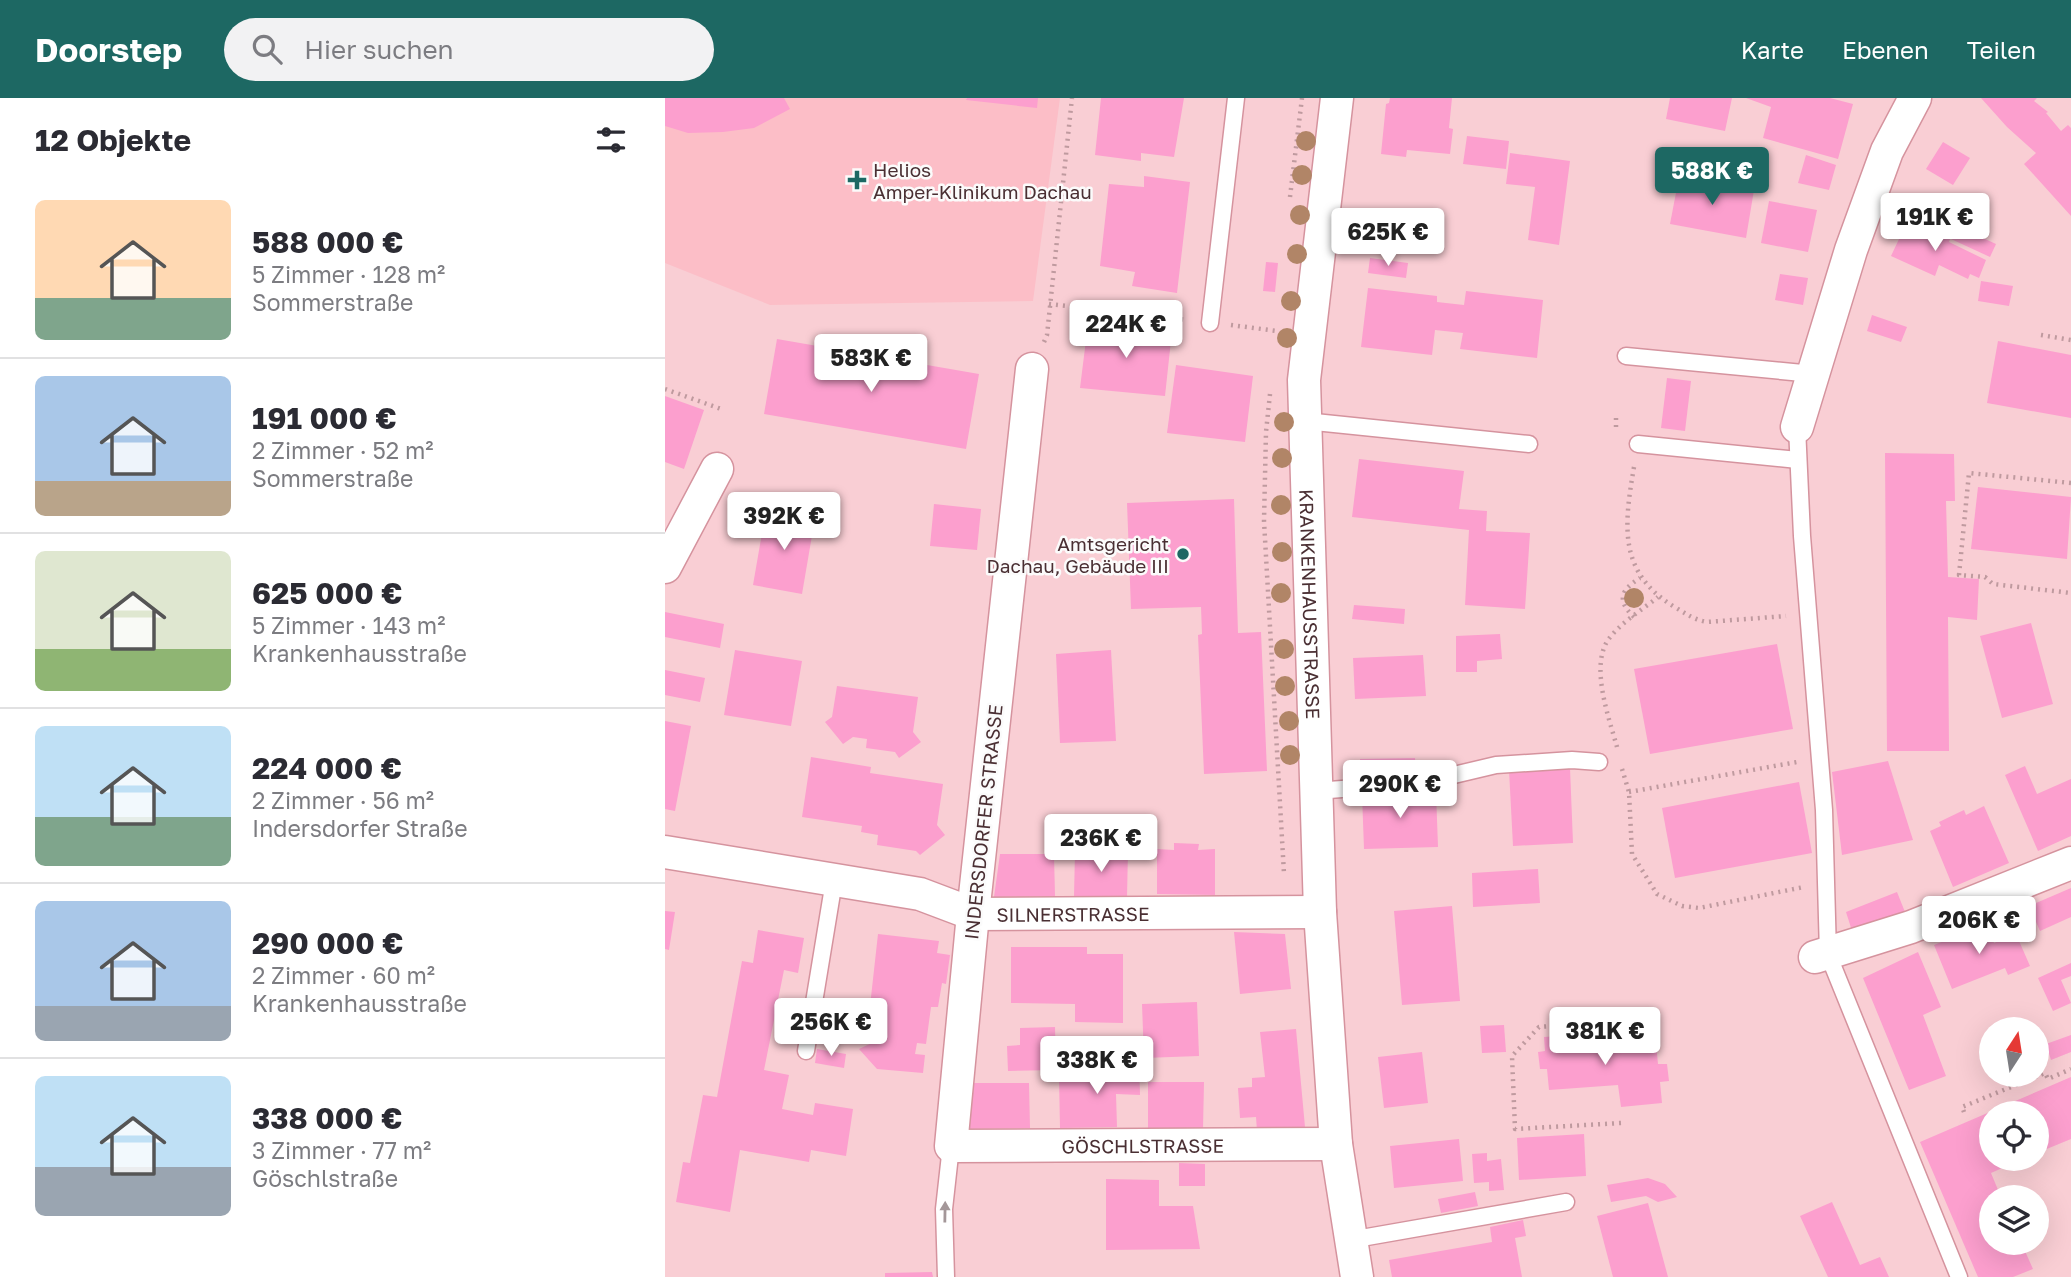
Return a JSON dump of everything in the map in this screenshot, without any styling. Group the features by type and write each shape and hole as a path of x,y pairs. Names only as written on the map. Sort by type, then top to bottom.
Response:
{"street":[{"name":"KRANKENHAUSSTRASSE","path":"1337,98 1304,380 1320,912 1336,1144 1357,1277"},
{"path":"1797,427 1855,238 1887,150 1909,100"},
{"name":"INDERSDORFER STRASSE","path":"951,1146 973,914 1032,369"},
{"path":"665,567 717,469"},
{"name":"SILNERSTRASSE","path":"665,852 920,894 973,914 1320,912"},
{"path":"1822,956 1911,927 2071,863"},
{"name":"GÖSCHLSTRASSE","path":"951,1146 1336,1144"}],"lane":[{"path":"1210,323 1236,98"},
{"path":"1626,356 1813,374"},
{"path":"1305,421 1528,444"},
{"path":"1797,427 1808,615 1824,810 1822,956 1959,1277"},
{"path":"1638,444 1798,460"},
{"path":"1316,791 1420,783 1496,765 1572,760 1599,762"},
{"path":"806,1051 834,881"},
{"name":"INDERSDORFER STRASSE","path":"946,1277 944,1209 951,1146"},
{"path":"1350,1240 1566,1202"}],"path":[{"path":"1032,369 1047,335 1072,98"},
{"path":"1049,304 1277,331"},
{"path":"2041,335 2071,340"},
{"path":"665,389 724,410"},
{"path":"1616,418 1616,428 1638,444 1628,499 1629,551 1640,578 1658,597 1696,620 1707,622 1808,615"},
{"path":"2071,483 1969,473 1959,575 1985,576 1993,584 2071,593"},
{"path":"1634,617 1623,605 1623,598 1630,584 1640,578"},
{"path":"1619,754 1602,692 1601,659 1607,642 1658,597"},
{"path":"1629,792 1819,758"},
{"path":"1622,767 1629,792 1632,854 1657,894 1682,906 1699,908 1825,882"},
{"path":"1621,1123 1515,1129 1512,1056 1539,1027 1619,1021 1626,1027 1628,1042"},
{"path":"1964,1112 1962,1107 2045,1073 2048,1079 2071,1069"}],"shaded area":[{"name":"Helios Amper-Klinikum Dachau","path":"665,98 1060,98 1033,301 770,305 665,263"}],"building":[{"path":"665,98 784,98 790,109 754,128 688,133 665,126"},
{"path":"1038,98 1037,108 966,100"},
{"path":"1101,98 1184,98 1174,157 1141,153 1141,161 1095,155"},
{"path":"1390,98 1452,98 1449,128 1453,129 1450,154 1407,150 1406,157 1381,154 1386,104"},
{"path":"1670,98 1732,98 1725,131 1666,119"},
{"path":"1746,98 1830,98 1853,104 1838,159 1763,138 1771,107"},
{"path":"1981,98 2037,98 2034,101 2048,112 2046,113 2061,131 2068,125 2071,128 2071,216 2024,164 2036,153 2007,127"},
{"path":"1467,136 1509,141 1506,169 1463,164"},
{"path":"1943,142 1970,158 1953,185 1926,169"},
{"path":"1510,153 1570,161 1559,245 1528,240 1535,187 1506,184"},
{"path":"1806,155 1836,165 1829,190 1798,183"},
{"path":"1144,176 1190,182 1177,293 1132,286 1135,272 1100,266 1109,184 1144,187"},
{"path":"1679,177 1754,190 1746,238 1670,224"},
{"path":"1769,201 1817,210 1808,252 1761,243"},
{"path":"1908,220 1950,239 1949,242 1986,260 1979,278 1970,274 1968,279 1939,265 1935,276 1891,256"},
{"path":"1957,226 1996,244 1990,257 1951,239"},
{"path":"1370,258 1408,263 1406,278 1368,273"},
{"path":"1266,262 1278,263 1275,292 1263,291"},
{"path":"1780,274 1808,278 1803,305 1775,300"},
{"path":"1981,281 2013,286 2009,306 1978,301"},
{"path":"1368,288 1437,296 1437,302 1464,305 1466,291 1543,300 1537,358 1460,349 1463,333 1435,330 1432,355 1361,347"},
{"path":"1872,315 1907,327 1901,342 1867,331"},
{"path":"1088,324 1172,331 1165,396 1080,388"},
{"path":"777,339 979,374 966,449 764,414"},
{"path":"1998,341 2071,355 2071,418 1987,403"},
{"path":"1176,365 1253,376 1245,442 1167,433"},
{"path":"1667,378 1691,381 1685,431 1661,428"},
{"path":"665,396 704,410 684,469 665,462"},
{"path":"1885,453 1954,454 1955,501 1946,501 1948,577 1979,579 1977,620 1948,617 1949,751 1887,751"},
{"path":"1359,459 1464,471 1459,509 1487,511 1486,531 1530,533 1525,609 1465,605 1469,530 1352,517"},
{"path":"1978,487 2071,497 2067,559 1971,549"},
{"path":"1234,499 1238,633 1261,632 1267,771 1204,774 1198,635 1202,634 1201,607 1131,609 1127,503"},
{"path":"934,504 981,509 977,550 930,546"},
{"path":"766,510 815,518 802,594 753,585"},
{"path":"1354,605 1405,609 1404,624 1352,619"},
{"path":"665,612 724,624 720,648 665,637"},
{"path":"2031,623 2053,704 2002,718 1980,636"},
{"path":"1500,634 1502,659 1477,661 1477,672 1456,672 1456,636"},
{"path":"1777,644 1793,729 1650,754 1634,669"},
{"path":"735,650 802,661 791,726 724,715"},
{"path":"1111,650 1116,741 1060,743 1056,654"},
{"path":"1423,655 1426,696 1355,699 1353,658"},
{"path":"665,670 705,678 700,702 665,695"},
{"path":"837,686 918,697 913,732 921,742 899,758 895,752 866,748 867,739 853,737 843,744 825,722 832,717"},
{"path":"665,721 691,726 675,811 665,809"},
{"path":"811,757 871,767 870,773 943,784 937,825 945,835 920,855 916,851 877,845 878,835 861,832 862,826 802,817"},
{"path":"1415,758 1416,775 1361,776 1360,759"},
{"path":"1888,761 1913,840 1842,855 1832,772"},
{"path":"2025,766 2037,794 2071,779 2071,836 2038,851 2005,775"},
{"path":"1570,768 1573,843 1513,846 1509,770"},
{"path":"1799,782 1812,853 1675,878 1662,808"},
{"path":"1436,792 1438,847 1364,849 1362,794"},
{"path":"1984,806 2009,863 1953,887 1930,831 1941,826 1939,822 1964,810 1966,815"},
{"path":"1174,843 1199,844 1198,850 1215,849 1215,895 1157,894 1157,849 1174,850"},
{"path":"1075,851 1128,851 1127,897 1074,897"},
{"path":"1000,854 1054,854 1055,896 994,897"},
{"path":"1538,869 1540,903 1473,907 1472,873"},
{"path":"2071,888 2071,917 2040,931 2029,906"},
{"path":"1897,892 1907,917 1853,934 1846,912"},
{"path":"1452,906 1460,1001 1402,1005 1394,911"},
{"path":"665,911 675,912 669,950 665,949"},
{"path":"1987,924 1994,943 2016,934 2030,966 2008,975 2005,968 1952,989 1934,945"},
{"path":"758,930 804,938 798,973 784,970 764,1070 789,1075 782,1109 813,1115 815,1103 853,1109 846,1156 811,1150 809,1162 740,1150 730,1212 676,1202 683,1162 690,1163 703,1095 717,1097 742,961 753,963"},
{"path":"1234,932 1285,934 1291,989 1240,994"},
{"path":"878,934 939,941 937,953 950,955 946,984 942,983 938,1007 931,1007 926,1044 917,1043 915,1054 925,1055 923,1073 877,1069 859,1049 876,1041 879,1044 884,1008 870,1006"},
{"path":"1011,947 1087,947 1087,954 1123,954 1123,1023 1075,1022 1075,1004 1011,1003"},
{"path":"1918,952 1941,1007 1923,1015 1946,1076 1909,1090 1863,978"},
{"path":"2071,963 2071,976 2061,980 2071,1003 2053,1011 2038,978"},
{"path":"1197,1002 1199,1056 1144,1058 1142,1004"},
{"path":"1504,1025 1506,1052 1482,1053 1480,1026"},
{"path":"1055,1027 1056,1070 1008,1071 1007,1046 1020,1045 1020,1028"},
{"path":"1296,1029 1305,1127 1257,1131 1256,1117 1240,1118 1238,1088 1252,1087 1252,1078 1265,1077 1260,1032"},
{"path":"1614,1032 1615,1046 1656,1043 1658,1064 1667,1064 1669,1081 1660,1082 1662,1103 1621,1107 1618,1085 1549,1090 1547,1069 1540,1069 1538,1052 1545,1051 1544,1037"},
{"path":"2071,1035 2071,1052 2051,1060 2049,1043"},
{"path":"817,1049 846,1054 844,1068 815,1063"},
{"path":"1422,1052 1428,1103 1384,1108 1378,1057"},
{"path":"1139,1060 1140,1095 1116,1094 1117,1127 1060,1128 1059,1076 1113,1076 1113,1061"},
{"path":"2071,1077 2071,1139 2049,1148 2049,1101 2015,1101"},
{"path":"1148,1082 1204,1082 1203,1129 1148,1129"},
{"path":"971,1083 1029,1083 1030,1128 965,1129"},
{"path":"1979,1117 1979,1171 1996,1171 1991,1173 1996,1185 1979,1185 1979,1255 2027,1255 2033,1269 2013,1277 1978,1277 1920,1142"},
{"path":"1584,1134 1586,1176 1519,1180 1517,1138"},
{"path":"1459,1139 1463,1181 1394,1188 1390,1146"},
{"path":"1487,1153 1487,1161 1501,1159 1504,1190 1489,1191 1489,1182 1474,1183 1472,1154"},
{"path":"1179,1163 1205,1164 1205,1186 1179,1186"},
{"path":"1648,1178 1665,1184 1677,1197 1658,1202 1646,1196 1611,1202 1607,1185"},
{"path":"1106,1179 1159,1180 1159,1206 1193,1206 1200,1249 1106,1250"},
{"path":"1475,1192 1478,1206 1441,1213 1438,1199"},
{"path":"1832,1202 1860,1265 1880,1257 1889,1277 1828,1277 1800,1216"},
{"path":"1648,1203 1668,1277 1613,1277 1597,1216"},
{"path":"1523,1220 1526,1236 1515,1238 1522,1277 1392,1277 1389,1260 1492,1242 1490,1227"},
{"path":"932,1272 933,1277 885,1277 885,1273"}],"place":[{"name":"Helios Amper-Klinikum Dachau","path":"857,180"},
{"name":"Amtsgericht Dachau, Gebäude III","path":"1183,554"}]}
